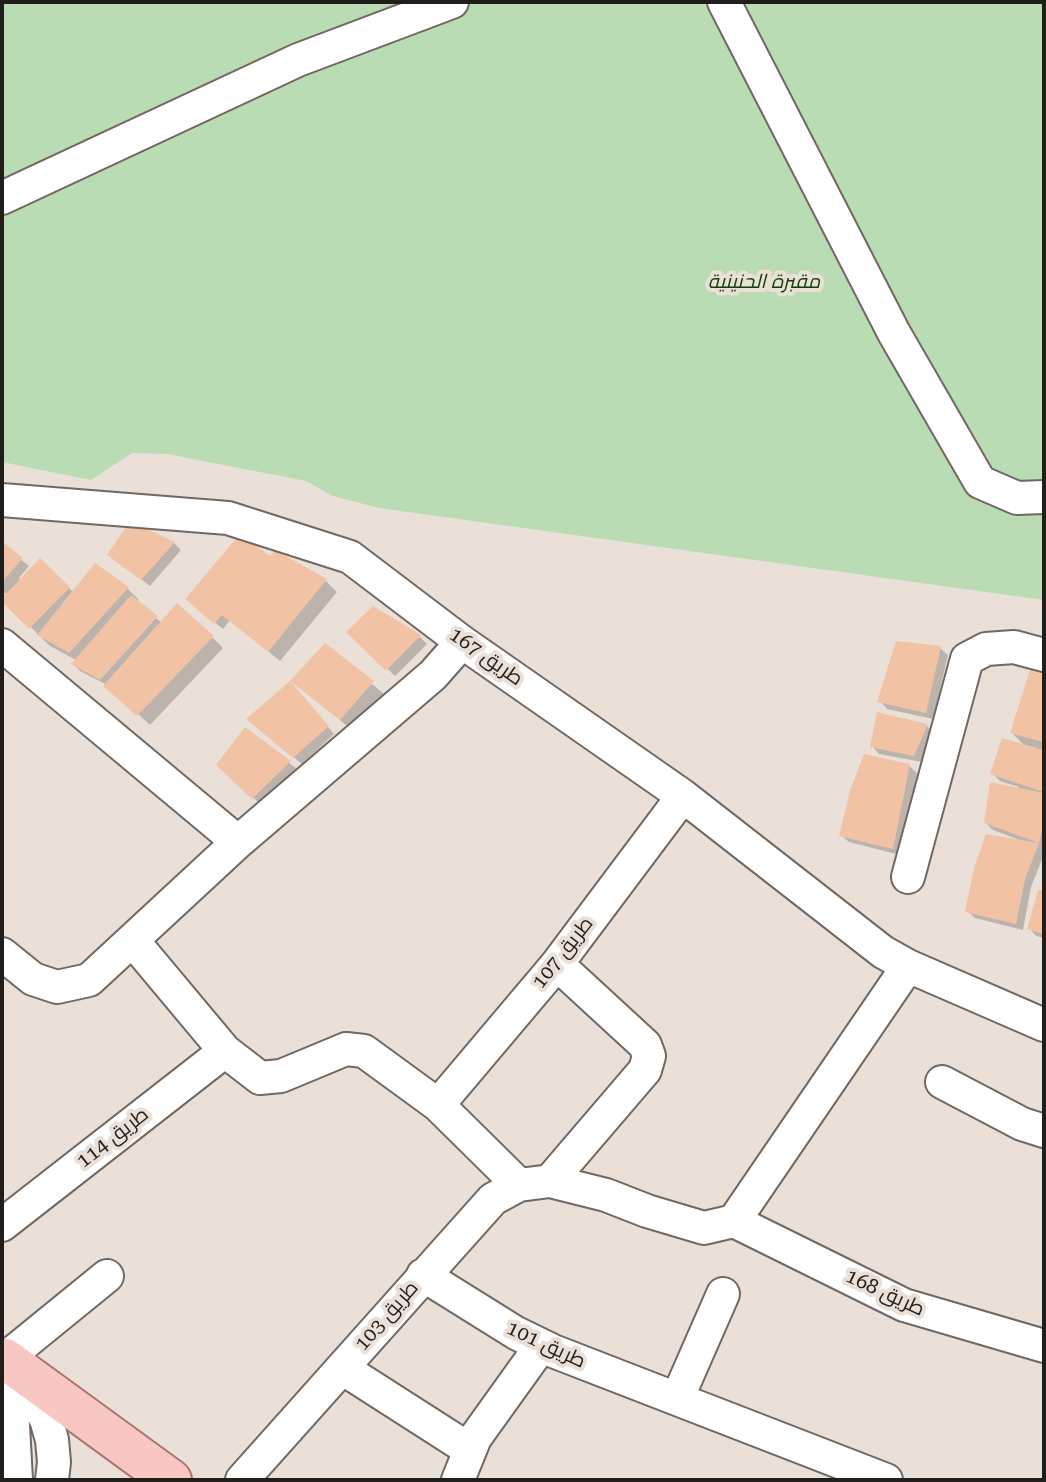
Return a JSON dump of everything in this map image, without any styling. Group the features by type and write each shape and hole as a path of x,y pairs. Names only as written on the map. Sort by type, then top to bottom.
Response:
{"main road":[{"path":"3,1370 171,1480"}],"street":[{"path":"2,198 298,60 452,2"},
{"path":"724,2 894,333 980,482 1017,498 1044,497"},
{"name":"طريق 167","path":"2,500 228,518 350,557 462,642 683,796 883,952 908,966 1044,1025"},
{"path":"2,954 33,979 57,987 89,980 238,842 433,675 462,642"},
{"path":"2,645 238,842"},
{"path":"908,877 967,659 986,649 1014,647 1044,655"},
{"name":"طريق 107","path":"438,1105 557,964 683,796"},
{"path":"133,941 225,1051 260,1078 271,1079 346,1049 364,1051 438,1105 534,1183 606,1195 704,1228 734,1221 908,966"},
{"name":"طريق 103","path":"242,1480 493,1199 534,1183 645,1070 649,1056 645,1045 557,964"},
{"name":"طريق 114","path":"2,1225 225,1051"},
{"path":"942,1082 1022,1124 1044,1131"},
{"name":"طريق 168","path":"734,1221 904,1305 1044,1346"},
{"name":"طريق 101","path":"423,1275 541,1346 886,1480"},
{"path":"3,1370 107,1276"},
{"path":"677,1399 723,1294"},
{"path":"458,1480 475,1438 541,1346"},
{"path":"342,1368 470,1450"},
{"path":"3,1370 16,1445 16,1480"},
{"path":"3,1370 23,1379 46,1419 52,1440 52,1480"}],"green space":[{"name":"مقبرة الحنينية","path":"2,2 1044,2 1044,600 379,508 333,496 306,481 167,454 132,453 91,480 2,462"}],"building":[{"path":"130,521 175,542 141,580 107,555"},
{"path":"240,534 270,556 275,550 327,579 268,652 222,615 214,624 185,599"},
{"path":"2,541 23,558 2,582"},
{"path":"40,558 70,587 29,629 2,602 2,598"},
{"path":"95,563 129,587 69,653 37,635"},
{"path":"131,595 158,616 100,680 71,664"},
{"path":"177,603 214,636 137,716 103,686"},
{"path":"373,606 421,635 386,671 346,632"},
{"path":"896,641 941,646 926,713 877,702"},
{"path":"325,643 374,681 340,720 290,681"},
{"path":"1030,670 1044,674 1044,742 1010,733"},
{"path":"290,681 329,726 293,758 246,719"},
{"path":"877,712 928,724 914,756 870,747"},
{"path":"245,727 291,761 252,799 216,765"},
{"path":"1002,738 1044,750 1044,792 990,774"},
{"path":"864,754 910,764 893,849 839,836 850,791"},
{"path":"990,782 1044,793 1044,823 1039,843 984,823"},
{"path":"986,834 1039,843 1025,879 1016,924 965,912 974,868"},
{"path":"1038,890 1044,891 1044,934 1027,929"}]}
